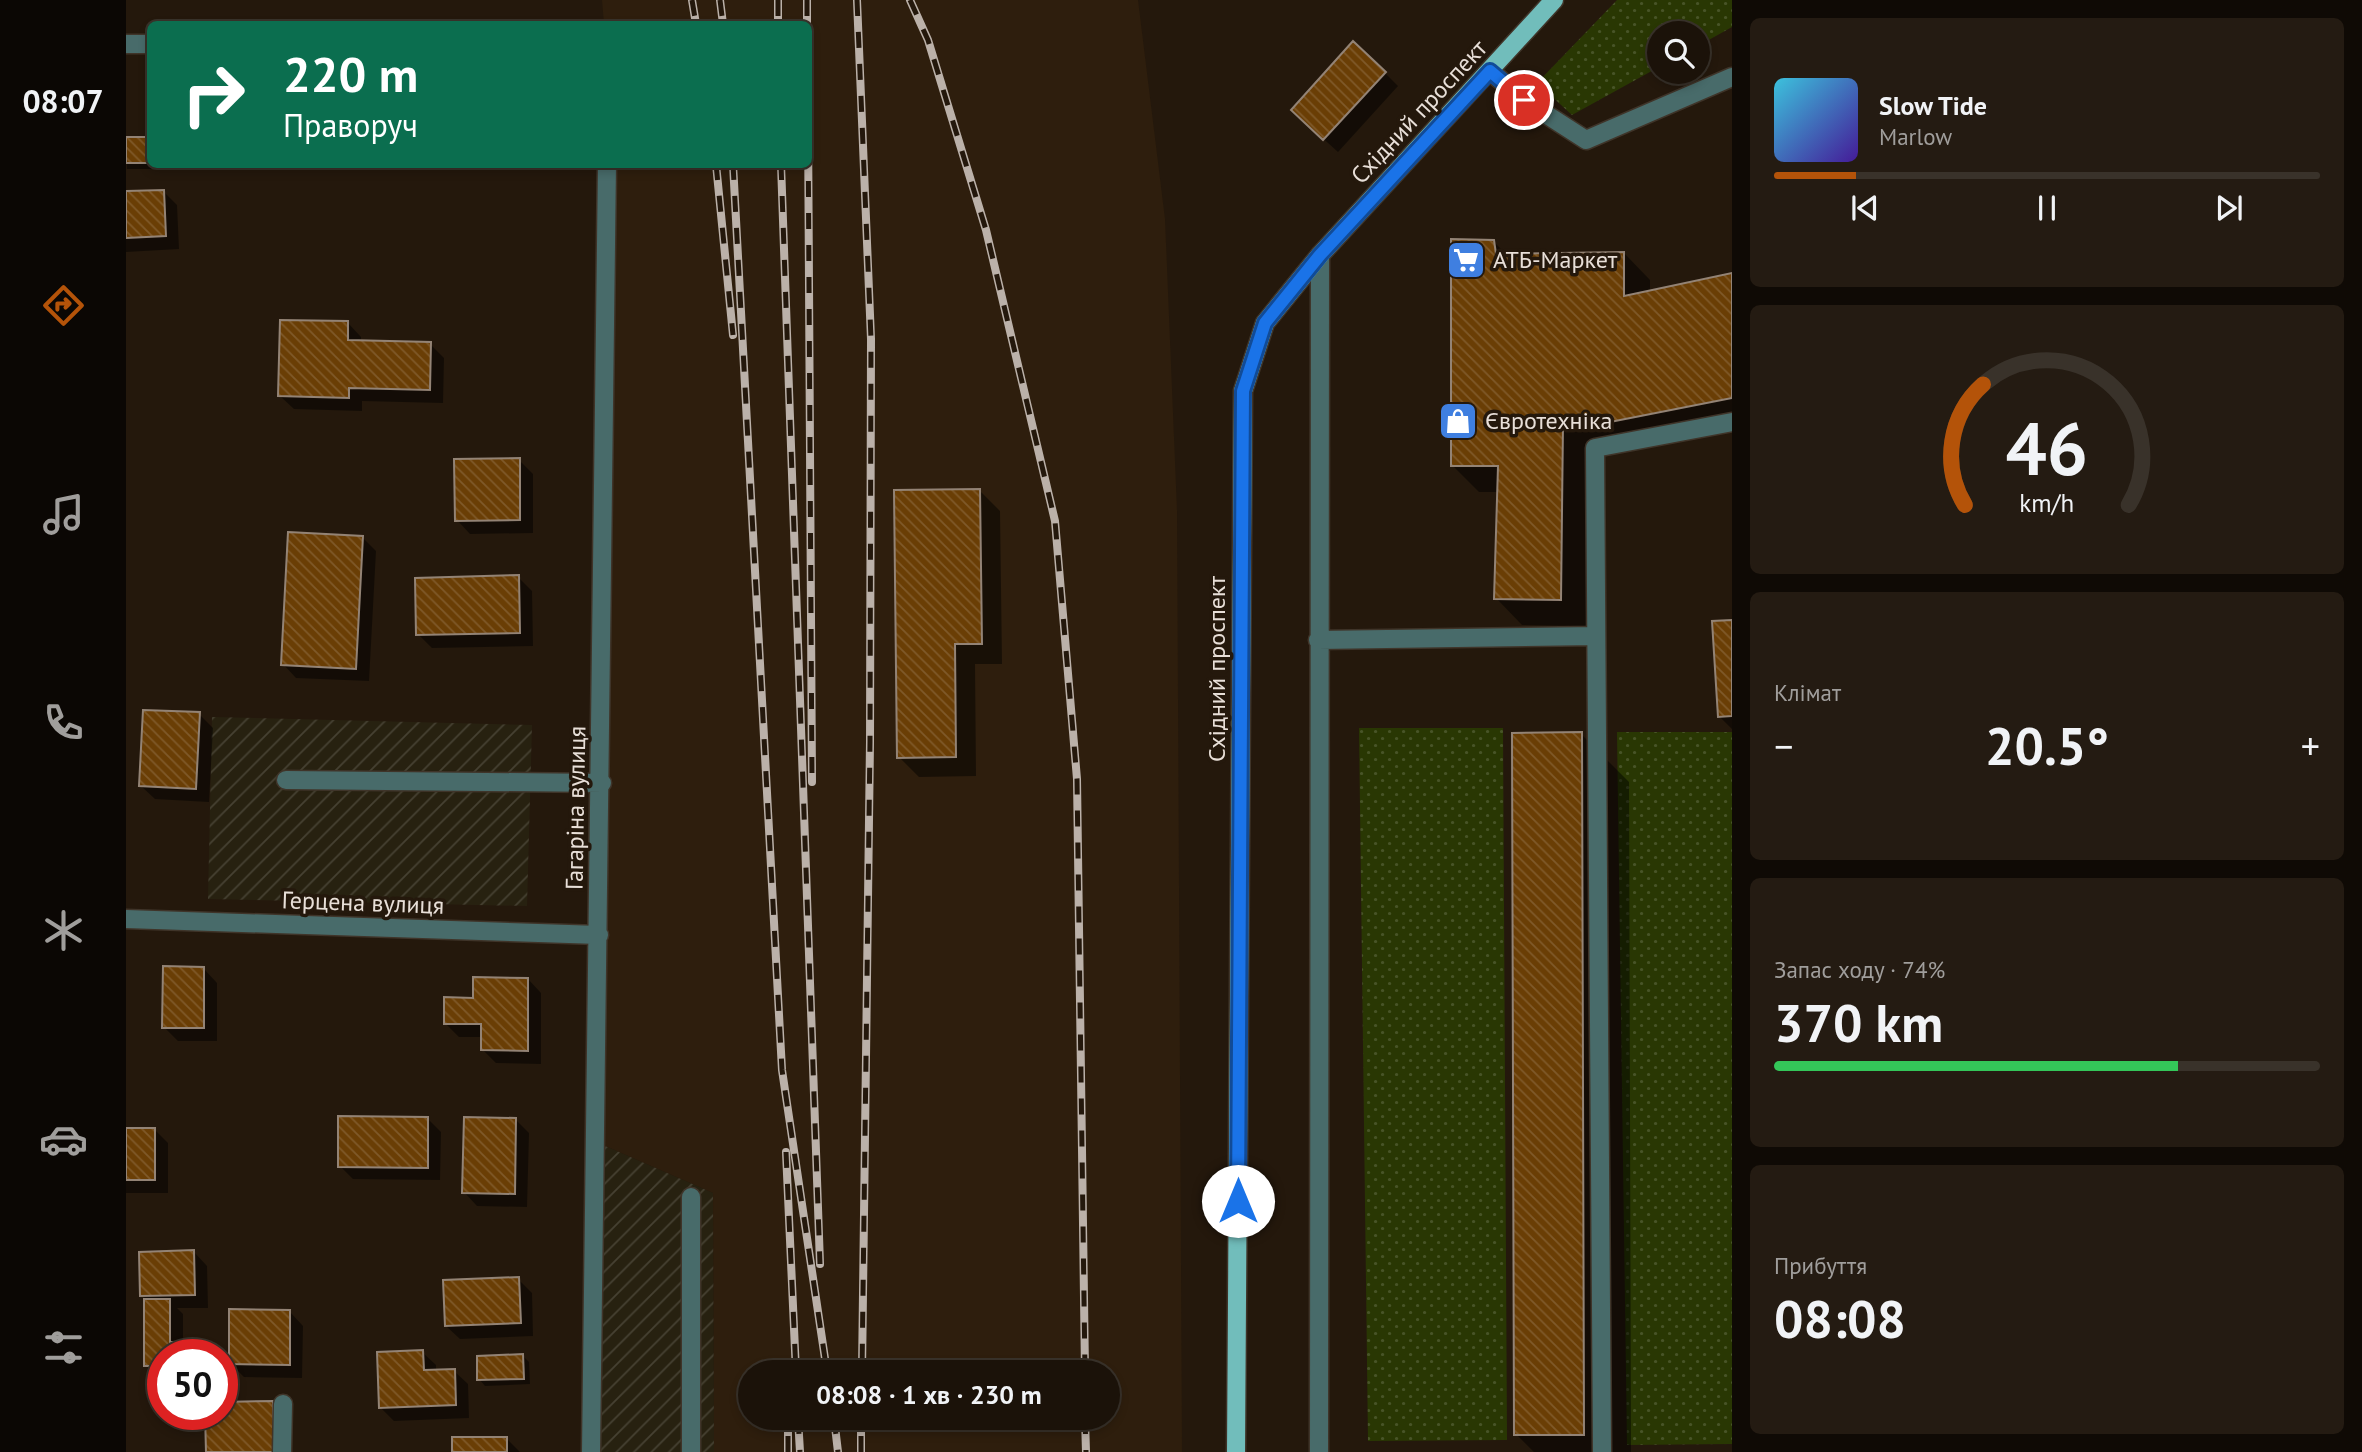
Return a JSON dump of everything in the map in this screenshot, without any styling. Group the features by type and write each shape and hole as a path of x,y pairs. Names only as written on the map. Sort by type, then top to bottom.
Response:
{"main road":[{"name":"Східний проспект","path":"1236,1452 1243,391 1265,323 1320,255 1554,0"}],"street":[{"path":"126,44 147,44"},
{"path":"1490,71 1524,100 1586,140 1732,77"},
{"name":"Гагаріна вулиця","path":"591,1452 602,783 607,168"},
{"path":"1319,1452 1320,255"},
{"path":"1602,1452 1595,448 1732,422"},
{"path":"1318,640 1596,636"},
{"path":"286,780 602,783"},
{"name":"Герцена вулиця","path":"126,919 599,935"},
{"path":"691,1198 691,1452"},
{"path":"282,1452 283,1404"}],"shaded area":[{"path":"602,0 1138,0 1165,219 1177,510 1182,1452 714,1452 713,1193 596,1142 609,168 812,168 812,21 604,21"},
{"path":"212,717 532,725 527,906 208,899"},
{"path":"596,1142 713,1193 714,1452 591,1452"}],"green space":[{"path":"1617,0 1732,0 1732,27 1710,39 1710,21 1647,21 1647,74 1572,115 1537,83"},
{"path":"1359,728 1503,728 1507,1440 1368,1441"},
{"path":"1617,732 1732,732 1732,1444 1627,1445"}],"building":[{"path":"1353,41 1386,72 1323,140 1291,110"},
{"path":"126,137 147,137 147,163 126,163"},
{"path":"164,190 166,236 126,238 126,191"},
{"path":"1451,239 1494,240 1496,254 1624,252 1624,296 1732,273 1732,398 1605,423 1563,424 1561,600 1494,599 1498,466 1451,466"},
{"path":"280,320 348,321 348,340 431,342 430,390 349,388 349,398 278,396"},
{"path":"520,458 520,520 455,521 454,459"},
{"path":"980,489 982,644 955,644 956,757 897,758 894,490"},
{"path":"288,532 363,536 356,669 281,665"},
{"path":"519,575 520,633 416,635 415,578"},
{"path":"1732,620 1732,716 1718,717 1712,621"},
{"path":"143,710 200,712 196,789 139,786"},
{"path":"1582,732 1584,1435 1514,1435 1512,733"},
{"path":"163,966 204,967 204,1028 162,1028"},
{"path":"473,977 528,978 528,1051 481,1050 481,1024 444,1024 444,997 473,998"},
{"path":"338,1116 428,1117 428,1168 338,1167"},
{"path":"464,1117 516,1118 515,1194 462,1193"},
{"path":"126,1128 155,1128 155,1180 126,1180"},
{"path":"194,1250 195,1295 140,1296 139,1252"},
{"path":"519,1277 521,1323 445,1326 443,1280"},
{"path":"144,1299 170,1299 170,1339 147,1339 147,1366 144,1366"},
{"path":"229,1309 290,1310 290,1365 238,1364 238,1339 229,1339"},
{"path":"423,1350 424,1370 455,1369 456,1405 379,1408 377,1352"},
{"path":"523,1354 524,1379 477,1380 477,1356"},
{"path":"273,1401 274,1452 206,1452 205,1430 238,1430 238,1402"},
{"path":"452,1437 507,1437 507,1452 452,1452"}],"railway":[{"path":"692,0 696,21"},
{"path":"720,0 723,21"},
{"path":"778,0 778,21"},
{"path":"807,0 807,21"},
{"path":"857,0 871,339 870,742 862,1360"},
{"path":"910,0 928,40 986,230 1055,521 1077,779 1085,1360"},
{"path":"716,168 733,335"},
{"path":"733,168 782,1070 825,1360"},
{"path":"781,168 820,1264"},
{"path":"808,168 812,782"},
{"path":"786,1152 795,1360"},
{"path":"788,1430 788,1452"},
{"path":"799,1430 800,1452"},
{"path":"835,1430 838,1452"},
{"path":"861,1430 861,1452"},
{"path":"1085,1430 1086,1452"}],"place":[{"name":"АТБ-Маркет","path":"1466,260"},
{"name":"Євротехніка","path":"1458,421"}],"route":[{"path":"1238,1201 1243,391 1265,323 1320,255 1490,71 1524,100"}]}
